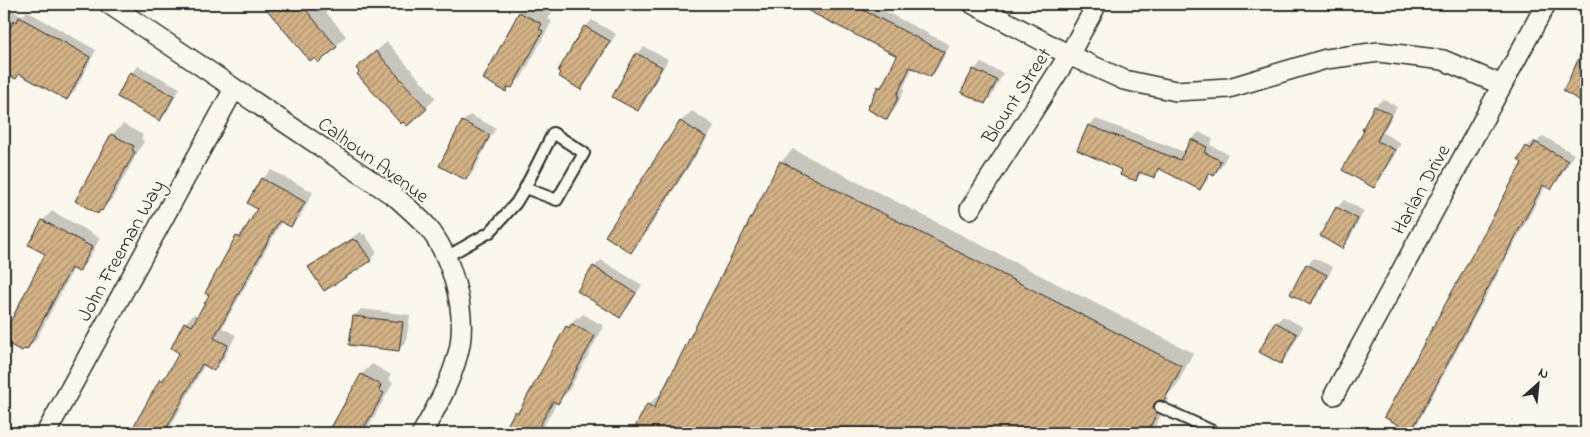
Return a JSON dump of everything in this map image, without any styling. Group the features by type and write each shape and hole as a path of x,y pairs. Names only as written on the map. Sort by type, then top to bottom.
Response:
{"street":[{"name":"Calhoun Avenue","path":"109,4 397,198 426,225 446,257 455,280 461,314 460,346 444,393 422,433"},
{"path":"972,4 1124,80 1176,91 1229,88 1326,59 1379,52 1443,60 1502,85"},
{"name":"Blount Street","path":"970,209 1069,54 1097,4"},
{"name":"Harlan Drive","path":"1334,395 1546,4"},
{"name":"John Freeman Way","path":"46,433 234,89"}],"lane":[{"path":"446,257 490,232 516,203 553,134 584,153 557,200 525,188"},
{"path":"1160,407 1217,433"}],"building":[{"path":"276,4 301,4 337,47 318,63 314,58 310,61 268,11"},
{"path":"795,4 852,4 944,52 931,77 910,67 887,120 867,109 878,86 881,88 897,56"},
{"path":"519,12 542,24 539,29 543,31 512,88 508,87 506,92 483,79"},
{"path":"19,17 90,57 67,100 19,74 16,79 4,73 4,39 14,20 17,22"},
{"path":"584,26 610,41 581,90 558,76 560,73 558,71"},
{"path":"1586,44 1586,104 1563,91"},
{"path":"376,51 427,109 407,126 403,122 401,124 357,74 359,72 356,68"},
{"path":"636,53 662,67 638,111 612,97"},
{"path":"973,69 997,80 985,104 961,92"},
{"path":"130,72 174,96 160,121 117,97"},
{"path":"1374,106 1391,114 1377,141 1395,150 1374,188 1342,170 1364,131 1362,130"},
{"path":"462,121 490,135 466,180 439,166"},
{"path":"680,121 706,137 631,253 605,236"},
{"path":"1088,125 1180,160 1191,139 1207,147 1204,152 1221,161 1214,176 1209,173 1200,190 1158,168 1155,178 1139,172 1136,181 1120,175 1122,170 1077,150"},
{"path":"111,134 134,146 132,150 135,152 102,211 100,210 98,214 75,201"},
{"path":"1535,142 1568,161 1551,190 1543,185 1411,432 1384,417 1522,163 1518,160 1526,146 1531,149"},
{"path":"780,161 1182,366 1164,401 1159,400 1154,404 1153,408 1157,413 1147,433 632,433 647,404 654,408"},
{"path":"261,178 305,202 291,227 279,221 214,338 228,345 214,371 202,364 164,433 130,433 160,379 163,381 179,353 171,348 184,322 192,326 209,295 205,293 236,236 240,238 257,209 247,203"},
{"path":"1336,207 1358,219 1342,249 1320,236"},
{"path":"42,220 92,247 79,272 71,268 27,350 24,349 22,351 4,342 4,334 45,254 28,245"},
{"path":"353,239 357,240 371,261 324,291 308,267"},
{"path":"1306,264 1327,275 1310,305 1290,294"},
{"path":"593,266 636,293 620,318 577,291"},
{"path":"353,316 403,322 399,351 349,345"},
{"path":"1275,322 1297,334 1281,364 1259,352"},
{"path":"572,324 595,336 558,404 553,401 536,433 503,433 515,411 518,413 566,326 569,328"},
{"path":"361,374 381,385 379,390 384,393 361,433 328,433"}]}
